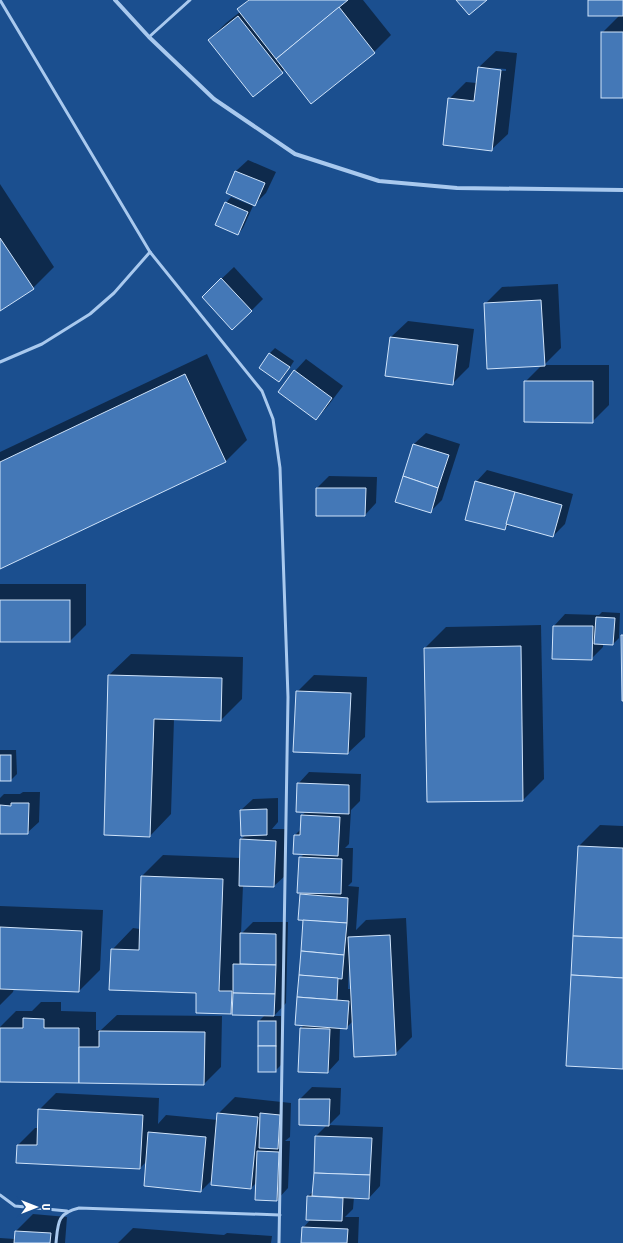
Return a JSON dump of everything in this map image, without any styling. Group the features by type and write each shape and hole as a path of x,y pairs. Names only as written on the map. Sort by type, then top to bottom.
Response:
{"street":[{"path":"115,0 149,37 214,99 295,154 379,180 457,188 623,190"}],"lane":[{"path":"0,0 150,252 262,391 273,419 280,468 288,697 279,1243"},
{"path":"149,37 190,0"},
{"path":"0,362 42,344 90,314 114,293 150,252"},
{"path":"0,1194 15,1206 67,1211 79,1208 280,1215"},
{"path":"56,1243 57,1230 61,1216 67,1211"}],"building":[{"path":"249,0 348,0 276,59 237,9"},
{"path":"456,0 487,0 469,15"},
{"path":"588,0 623,0 623,16 588,16"},
{"path":"339,7 375,53 311,104 276,59"},
{"path":"238,16 283,73 253,97 208,40"},
{"path":"601,32 623,32 623,98 601,98"},
{"path":"478,67 501,70 492,151 443,145 448,98 474,101"},
{"path":"235,171 265,183 255,206 226,193"},
{"path":"225,202 248,212 238,235 215,225"},
{"path":"0,238 34,289 0,311"},
{"path":"221,278 252,311 232,330 202,297"},
{"path":"541,300 545,366 487,369 484,303"},
{"path":"390,337 458,345 453,385 385,376"},
{"path":"269,353 290,367 279,382 259,368"},
{"path":"294,370 332,398 316,420 278,392"},
{"path":"185,374 226,462 0,569 0,462"},
{"path":"524,381 593,381 593,423 524,422"},
{"path":"413,444 449,455 438,488 403,476"},
{"path":"403,476 438,488 431,513 395,502"},
{"path":"475,481 515,492 505,530 465,520"},
{"path":"316,488 366,488 365,516 316,516"},
{"path":"515,492 562,505 553,537 506,524"},
{"path":"0,600 70,600 70,642 0,642"},
{"path":"596,617 615,618 613,645 594,644"},
{"path":"553,626 593,626 592,660 552,659"},
{"path":"621,635 623,635 623,701 622,701"},
{"path":"521,646 523,801 427,802 424,648"},
{"path":"108,675 222,678 221,721 154,719 150,837 104,835"},
{"path":"296,691 351,693 348,754 293,752"},
{"path":"0,755 11,755 11,781 0,781"},
{"path":"297,783 349,785 349,814 296,812"},
{"path":"11,803 29,803 28,834 0,834 0,805 11,806"},
{"path":"267,809 267,835 241,836 240,810"},
{"path":"301,815 340,817 338,856 293,854 294,835 300,835"},
{"path":"240,839 276,841 274,887 239,886"},
{"path":"578,846 623,848 623,938 573,936"},
{"path":"299,857 342,859 341,894 297,893"},
{"path":"141,876 223,879 219,991 232,991 231,1014 196,1013 196,993 109,990 111,949 139,950"},
{"path":"300,894 348,898 347,923 298,920"},
{"path":"303,920 347,923 344,955 301,951"},
{"path":"0,927 82,931 79,992 0,989"},
{"path":"240,933 276,934 276,965 240,964"},
{"path":"390,935 396,1055 354,1057 348,937"},
{"path":"573,936 623,938 623,978 571,975"},
{"path":"301,951 344,955 342,979 299,975"},
{"path":"233,964 276,965 275,994 233,993"},
{"path":"299,975 338,978 337,1000 297,997"},
{"path":"571,975 623,978 623,1069 566,1066"},
{"path":"233,993 275,994 274,1016 232,1015"},
{"path":"297,997 349,1001 347,1029 295,1025"},
{"path":"23,1018 44,1019 44,1028 79,1028 79,1083 0,1082 0,1028 23,1028"},
{"path":"258,1021 276,1021 276,1046 258,1046"},
{"path":"300,1028 330,1029 328,1073 298,1072"},
{"path":"99,1031 205,1032 204,1085 79,1083 79,1047 99,1047"},
{"path":"258,1046 276,1046 276,1072 258,1072"},
{"path":"299,1099 330,1099 329,1126 299,1125"},
{"path":"38,1109 143,1115 140,1169 16,1163 17,1145 37,1145"},
{"path":"217,1113 258,1117 251,1189 211,1185"},
{"path":"260,1113 280,1115 278,1149 259,1148"},
{"path":"148,1132 206,1137 201,1192 144,1186"},
{"path":"315,1136 372,1138 370,1175 314,1173"},
{"path":"257,1151 279,1152 277,1201 255,1200"},
{"path":"314,1173 370,1175 369,1199 312,1196"},
{"path":"307,1196 343,1198 342,1221 306,1220"},
{"path":"302,1227 348,1229 347,1243 301,1243"},
{"path":"15,1231 51,1233 50,1243 14,1243"}]}
